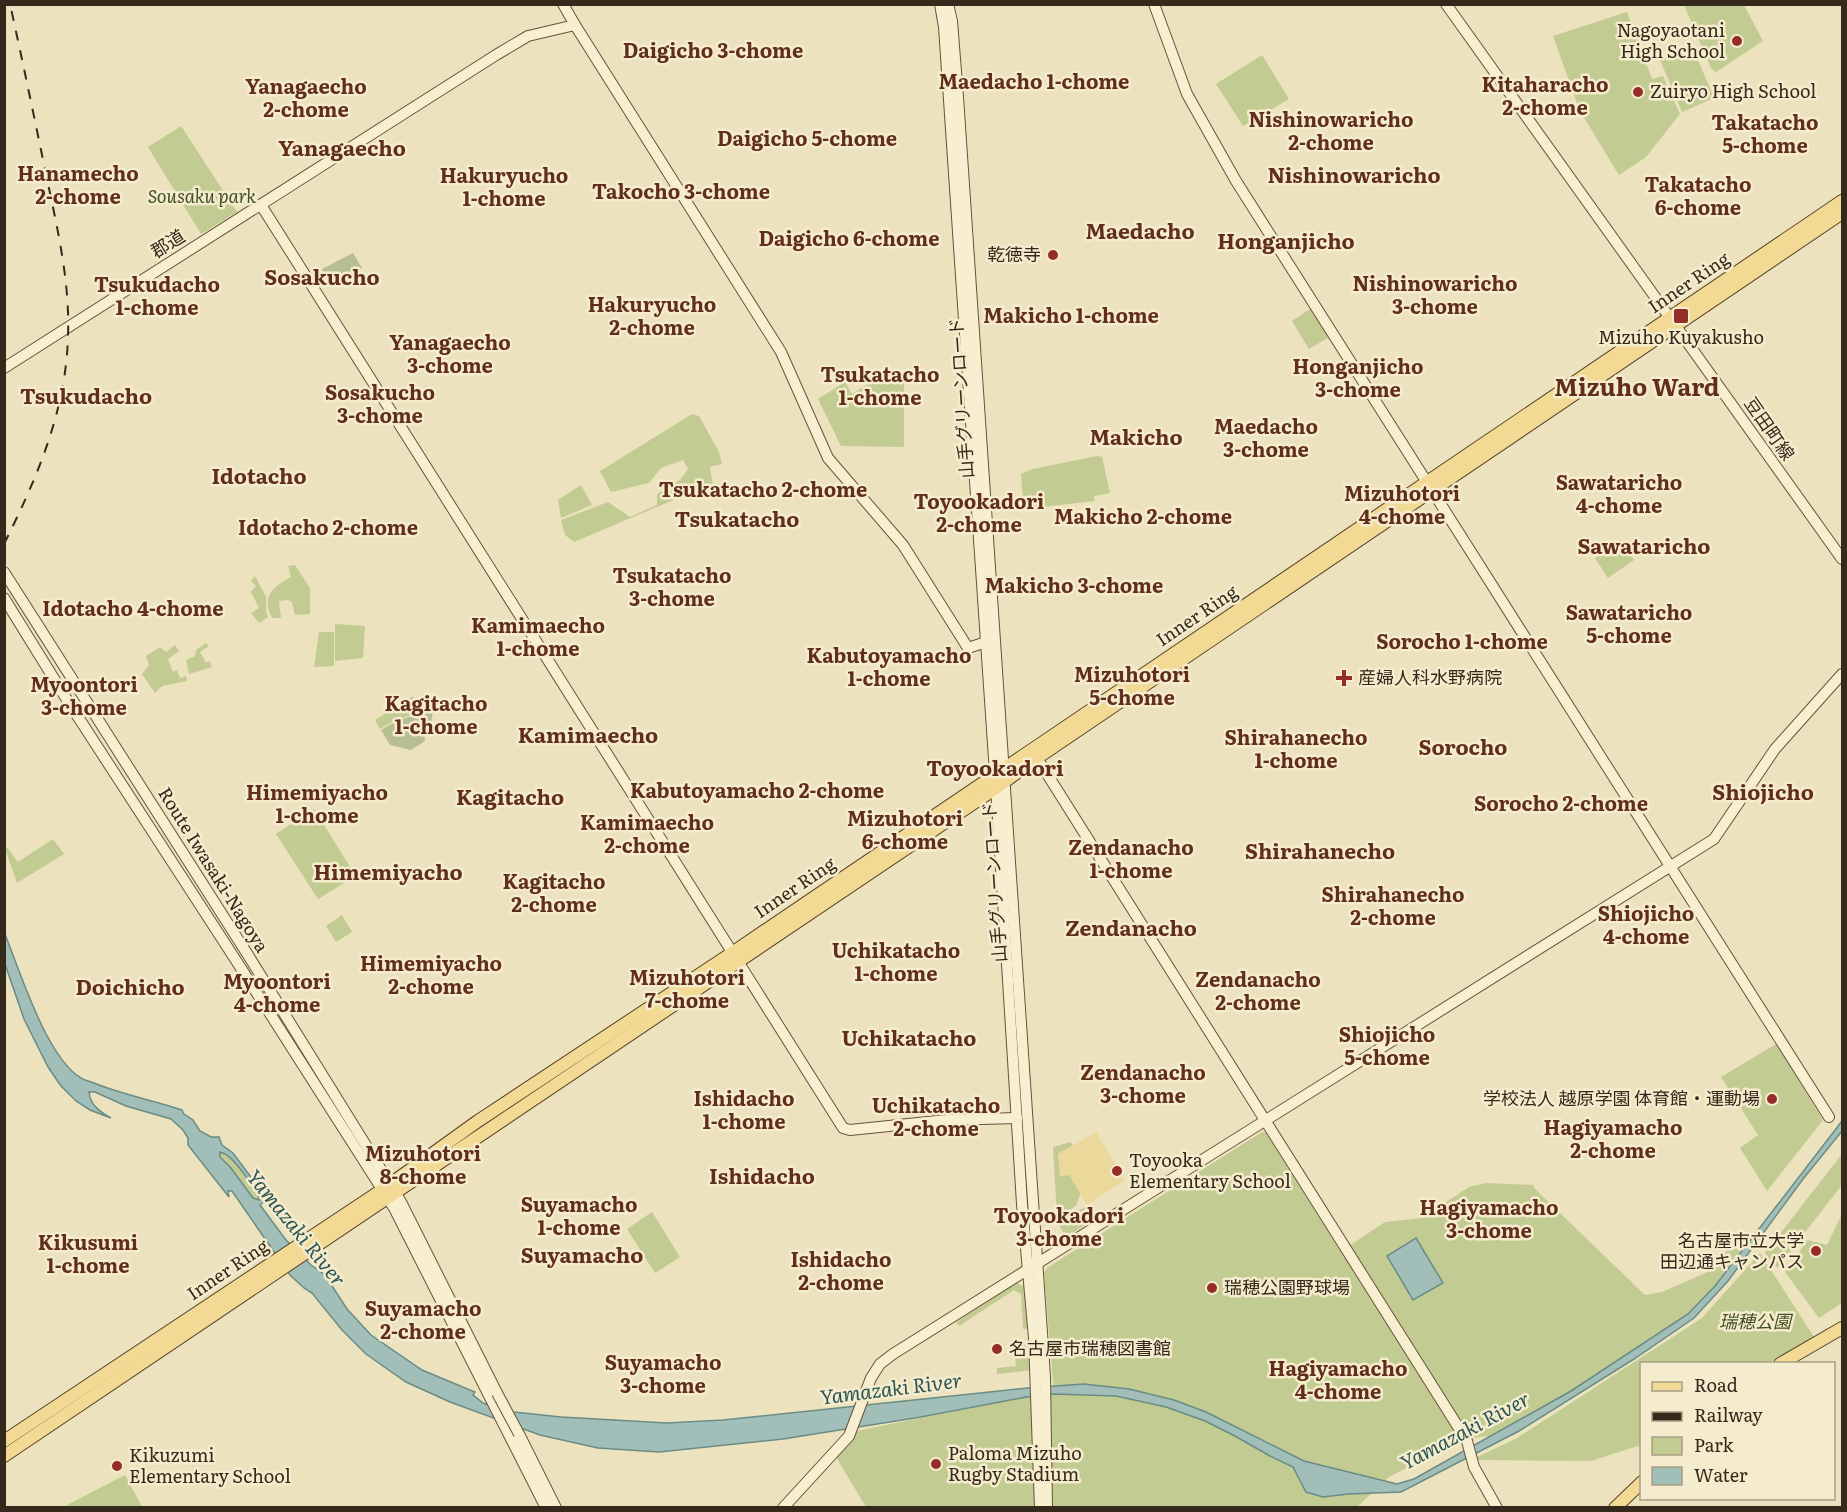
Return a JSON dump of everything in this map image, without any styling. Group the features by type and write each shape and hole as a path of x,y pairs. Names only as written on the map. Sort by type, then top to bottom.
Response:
{"main road":[{"name":"Inner Ring","path":"1673,322 1842,201"},
{"name":"Inner Ring","path":"4,1456 277,1266 1430,486 1673,322 1842,213"},
{"name":"Inner Ring","path":"999,778 1037,758 1430,486"},
{"name":"Inner Ring","path":"4,1441 277,1266"},
{"path":"1783,1362 1842,1328"},
{"path":"1800,1362 1842,1338"},
{"path":"1615,1508 1640,1483"},
{"path":"1627,1508 1640,1494"}],"street":[{"path":"563,4 781,352 828,458 903,544 968,648 986,642 996,630"},
{"name":"山手グリーンロード","path":"940,4 944,27 986,642 999,778 1041,1377 1047,1508"},
{"name":"山手グリーンロード","path":"948,4 952,21 958,97 996,630 999,778 1017,1118 1032,1268"},
{"path":"1154,4 1187,94 1231,172 1829,1117"},
{"name":"豆田町線","path":"1446,4 1842,559"},
{"name":"郡道","path":"9,365 528,36 575,25"},
{"path":"261,205 843,1128 850,1130 946,1120 1017,1118"},
{"name":"Route Iwasaki-Nagoya","path":"4,572 248,955 389,1191 556,1508"},
{"name":"Route Iwasaki-Nagoya","path":"4,598 69,703 351,1140 389,1191"},
{"path":"783,1508 851,1432 871,1378 880,1364 1714,839 1776,749 1842,674"},
{"path":"1037,758 1468,1444 1473,1464 1497,1508"},
{"path":"389,1191 546,1508"},
{"name":"山手グリーンロード","path":"1040,1508 1042,1405"}],"green space":[{"path":"1684,5 1744,5 1763,41 1716,72 1711,68"},
{"path":"1627,12 1652,79 1663,76 1680,114 1646,157 1619,175 1580,111 1553,36"},
{"path":"1692,46 1714,98 1682,112 1660,60"},
{"path":"1262,55 1289,99 1243,126 1216,84"},
{"name":"Sousaku park","path":"181,126 237,212 201,234 148,147"},
{"path":"353,253 362,268 329,284 322,269"},
{"path":"1313,307 1331,336 1309,349 1292,321"},
{"path":"888,371 893,371 897,377 904,377 904,447 841,446 818,399 845,382 852,394"},
{"path":"692,414 699,416 719,452 722,464 710,467 713,486 697,490 574,542 565,535 561,520 608,502 630,517 657,505 657,494 680,480 688,469 683,460 661,468 649,483 611,492 600,471"},
{"path":"1097,456 1102,457 1110,493 1094,496 1095,501 1033,508 1031,499 1023,499 1021,474 1033,469"},
{"path":"581,485 592,505 561,518 558,500"},
{"path":"1621,540 1634,560 1608,578 1595,558"},
{"path":"295,565 310,588 310,614 295,615 292,602 288,600 279,601 281,618 272,618 268,598 274,589 291,577 288,566"},
{"path":"255,576 266,597 268,617 259,623 251,613 259,608 251,592 256,586 251,581"},
{"path":"335,624 365,626 363,658 335,661"},
{"path":"319,632 334,632 334,666 314,667"},
{"path":"206,643 209,646 200,652 206,663 210,661 212,667 189,674 186,660 195,656 196,650"},
{"path":"175,645 179,651 168,659 173,672 177,670 180,678 186,676 187,681 162,686 155,693 142,674 149,665 146,656 160,647 166,652"},
{"path":"413,696 419,713 398,719 380,729 375,720"},
{"path":"429,696 433,709 431,725 424,729 425,741 411,750 390,745 381,730 398,720 421,714 416,700"},
{"path":"314,809 352,870 347,874 349,880 318,899 276,834"},
{"path":"53,839 64,854 17,883 5,849 7,847 18,862"},
{"path":"342,915 352,932 336,942 326,926"},
{"name":"学校法人 越原学園 体育館・運動場","path":"1776,1044 1823,1120 1767,1191 1740,1148 1758,1135 1721,1077"},
{"path":"1262,1132 1266,1132 1343,1255 1346,1248 1385,1222 1422,1218 1469,1187 1486,1183 1533,1185 1645,1295 1662,1292 1712,1270 1738,1236 1747,1246 1715,1286 1688,1314 1639,1348 1571,1391 1490,1436 1461,1439 1389,1477 1357,1507 866,1507 833,1452 851,1432 1026,1397 1054,1394 1044,1273 1047,1268"},
{"path":"1071,1142 1072,1146 1058,1154 1061,1176 1069,1174 1081,1192 1076,1206 1057,1218 1053,1147"},
{"path":"223,1151 250,1181 259,1200 253,1198 219,1154"},
{"path":"1842,1154 1842,1185 1777,1268 1765,1253"},
{"path":"1085,1207 1093,1220 1066,1237 1058,1223"},
{"path":"652,1212 680,1257 655,1273 627,1229"},
{"name":"名古屋市立大学 田辺通キャンパス","path":"1842,1214 1842,1303 1819,1318 1785,1272 1808,1240 1827,1245"},
{"name":"瑞穂公園","path":"1760,1253 1814,1337 1771,1362 1640,1362 1640,1445 1591,1461 1478,1460 1477,1457 1517,1438 1702,1318"},
{"path":"1017,1283 1027,1288 1030,1328 1023,1329 1021,1294 1014,1290 959,1326 956,1322"},
{"path":"1031,1344 1033,1370 997,1374 997,1368 1016,1366 1014,1346"},
{"path":"125,1475 142,1507 68,1507 67,1505"}],"sand":[{"path":"1096,1132 1125,1180 1087,1205 1069,1175 1060,1176 1058,1154"}],"water":[{"path":"5,934 46,1034 69,1068 81,1078 116,1091 182,1110 193,1120 200,1131 211,1137 219,1137 222,1145 233,1153 267,1199 260,1205 286,1240 311,1265 325,1275 347,1309 371,1335 422,1370 475,1392 473,1395 483,1403 514,1412 561,1417 667,1423 723,1420 1084,1384 1129,1389 1174,1400 1206,1412 1304,1461 1397,1484 1414,1479 1571,1391 1688,1314 1715,1286 1842,1121 1842,1131 1803,1179 1728,1281 1694,1318 1634,1359 1519,1431 1401,1492 1323,1497 1306,1492 1293,1467 1235,1436 1205,1421 1166,1407 1116,1396 1054,1394 1026,1397 921,1417 783,1439 659,1452 598,1448 540,1435 450,1402 406,1382 366,1354 342,1330 312,1293 290,1275 232,1191 228,1191 229,1197 188,1145 188,1138 183,1130 171,1119 126,1106 95,1092 89,1092 96,1108 111,1118 90,1110 76,1101 61,1086 48,1067 24,1019 5,964","holes":["220,1152 225,1154 246,1176 258,1194 259,1200 253,1198 220,1157"]},
{"path":"1416,1238 1443,1283 1413,1300 1387,1256"}],"railway":[{"path":"4,544 28,494 48,443 62,391 68,336 67,296 59,238 10,4"}],"place":[{"name":"Nagoyaotani High School","path":"1737,41"},
{"name":"Zuiryo High School","path":"1638,92"},
{"name":"乾徳寺","path":"1053,255"},
{"name":"Mizuho Kuyakusho","path":"1681,316"},
{"name":"産婦人科水野病院","path":"1344,678"},
{"name":"学校法人 越原学園 体育館・運動場","path":"1772,1099"},
{"name":"Toyooka Elementary School","path":"1117,1171"},
{"name":"名古屋市立大学 田辺通キャンパス","path":"1816,1251"},
{"name":"瑞穂公園野球場","path":"1212,1288"},
{"name":"名古屋市瑞穂図書館","path":"997,1349"},
{"name":"Paloma Mizuho Rugby Stadium","path":"936,1464"},
{"name":"Kikuzumi Elementary School","path":"117,1466"}],"district":[{"name":"Daigicho 3-chome","path":"713,51"},
{"name":"Maedacho 1-chome","path":"1034,82"},
{"name":"Kitaharacho 2-chome","path":"1545,96"},
{"name":"Yanagaecho 2-chome","path":"306,98"},
{"name":"Nishinowaricho 2-chome","path":"1331,132"},
{"name":"Takatacho 5-chome","path":"1765,134"},
{"name":"Daigicho 5-chome","path":"807,139"},
{"name":"Yanagaecho","path":"342,149"},
{"name":"Nishinowaricho","path":"1354,176"},
{"name":"Hanamecho 2-chome","path":"78,186"},
{"name":"Hakuryucho 1-chome","path":"504,188"},
{"name":"Takocho 3-chome","path":"681,192"},
{"name":"Takatacho 6-chome","path":"1698,196"},
{"name":"Maedacho","path":"1140,232"},
{"name":"Daigicho 6-chome","path":"849,239"},
{"name":"Honganjicho","path":"1286,242"},
{"name":"Sosakucho","path":"322,278"},
{"name":"Tsukudacho 1-chome","path":"157,296"},
{"name":"Nishinowaricho 3-chome","path":"1435,296"},
{"name":"Hakuryucho 2-chome","path":"652,316"},
{"name":"Makicho 1-chome","path":"1071,316"},
{"name":"Yanagaecho 3-chome","path":"450,354"},
{"name":"Honganjicho 3-chome","path":"1358,378"},
{"name":"Tsukatacho 1-chome","path":"880,386"},
{"name":"Mizuho Ward","path":"1637,388"},
{"name":"Tsukudacho","path":"86,397"},
{"name":"Sosakucho 3-chome","path":"380,404"},
{"name":"Makicho","path":"1136,438"},
{"name":"Maedacho 3-chome","path":"1266,438"},
{"name":"Idotacho","path":"259,477"},
{"name":"Tsukatacho 2-chome","path":"763,490"},
{"name":"Sawataricho 4-chome","path":"1619,494"},
{"name":"Mizuhotori 4-chome","path":"1402,506"},
{"name":"Toyookadori 2-chome","path":"979,514"},
{"name":"Makicho 2-chome","path":"1143,517"},
{"name":"Tsukatacho","path":"737,520"},
{"name":"Idotacho 2-chome","path":"328,528"},
{"name":"Sawataricho","path":"1644,547"},
{"name":"Makicho 3-chome","path":"1074,586"},
{"name":"Tsukatacho 3-chome","path":"672,588"},
{"name":"Idotacho 4-chome","path":"133,609"},
{"name":"Sawataricho 5-chome","path":"1629,624"},
{"name":"Kamimaecho 1-chome","path":"538,638"},
{"name":"Sorocho 1-chome","path":"1462,642"},
{"name":"Kabutoyamacho 1-chome","path":"889,668"},
{"name":"Mizuhotori 5-chome","path":"1132,686"},
{"name":"Myoontori 3-chome","path":"84,696"},
{"name":"Kagitacho 1-chome","path":"436,716"},
{"name":"Kamimaecho","path":"588,736"},
{"name":"Sorocho","path":"1463,748"},
{"name":"Shirahanecho 1-chome","path":"1296,750"},
{"name":"Toyookadori","path":"995,769"},
{"name":"Kabutoyamacho 2-chome","path":"757,791"},
{"name":"Shiojicho","path":"1763,793"},
{"name":"Kagitacho","path":"510,798"},
{"name":"Himemiyacho 1-chome","path":"317,804"},
{"name":"Sorocho 2-chome","path":"1561,804"},
{"name":"Mizuhotori 6-chome","path":"905,830"},
{"name":"Kamimaecho 2-chome","path":"647,834"},
{"name":"Shirahanecho","path":"1320,852"},
{"name":"Zendanacho 1-chome","path":"1131,860"},
{"name":"Himemiyacho","path":"388,873"},
{"name":"Kagitacho 2-chome","path":"554,894"},
{"name":"Shirahanecho 2-chome","path":"1393,906"},
{"name":"Shiojicho 4-chome","path":"1646,926"},
{"name":"Zendanacho","path":"1131,929"},
{"name":"Uchikatacho 1-chome","path":"896,962"},
{"name":"Himemiyacho 2-chome","path":"431,976"},
{"name":"Doichicho","path":"130,988"},
{"name":"Mizuhotori 7-chome","path":"687,990"},
{"name":"Zendanacho 2-chome","path":"1258,992"},
{"name":"Myoontori 4-chome","path":"277,994"},
{"name":"Uchikatacho","path":"909,1039"},
{"name":"Shiojicho 5-chome","path":"1387,1046"},
{"name":"Zendanacho 3-chome","path":"1143,1084"},
{"name":"Ishidacho 1-chome","path":"744,1110"},
{"name":"Uchikatacho 2-chome","path":"936,1118"},
{"name":"Hagiyamacho 2-chome","path":"1613,1140"},
{"name":"Mizuhotori 8-chome","path":"423,1166"},
{"name":"Ishidacho","path":"762,1177"},
{"name":"Suyamacho 1-chome","path":"579,1216"},
{"name":"Hagiyamacho 3-chome","path":"1489,1220"},
{"name":"Toyookadori 3-chome","path":"1059,1228"},
{"name":"Kikusumi 1-chome","path":"88,1254"},
{"name":"Suyamacho","path":"582,1256"},
{"name":"Ishidacho 2-chome","path":"841,1272"},
{"name":"Suyamacho 2-chome","path":"423,1320"},
{"name":"Suyamacho 3-chome","path":"663,1374"},
{"name":"Hagiyamacho 4-chome","path":"1338,1380"}],"water label":[{"name":"Yamazaki River","path":"296,1228"},
{"name":"Yamazaki River","path":"891,1389"},
{"name":"Yamazaki River","path":"1465,1431"}]}
